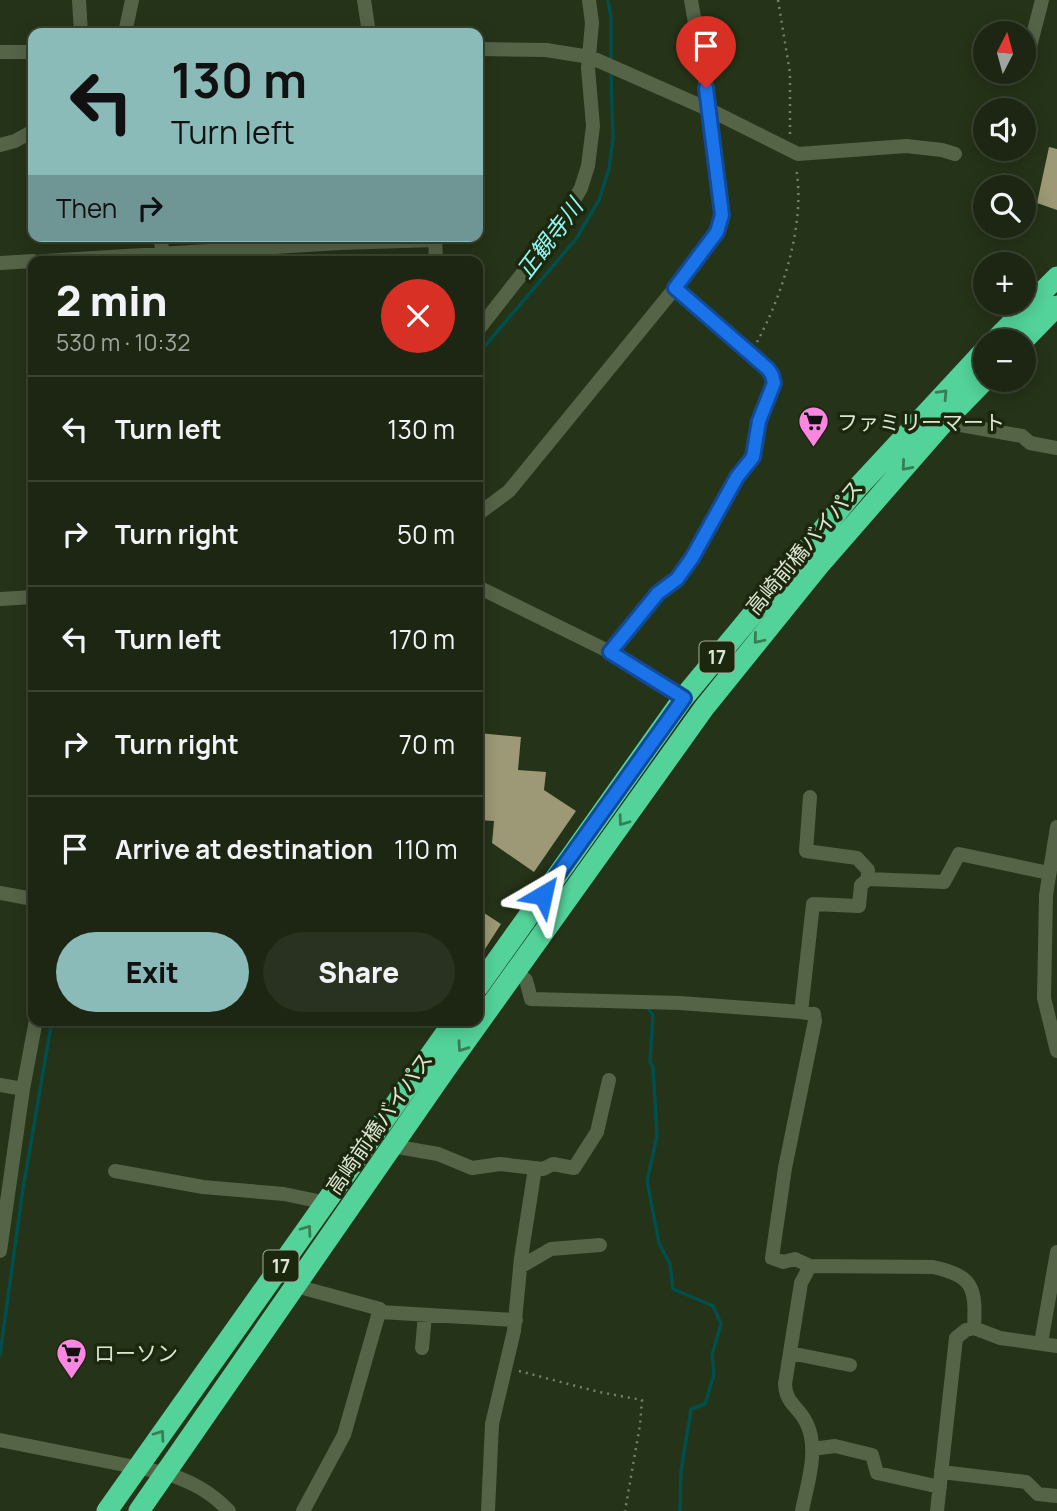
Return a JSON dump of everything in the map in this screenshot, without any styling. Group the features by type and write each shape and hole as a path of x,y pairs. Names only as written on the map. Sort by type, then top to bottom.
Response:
{"highway":[{"path":"1006,329 1057,277"},
{"path":"1035,329 1057,306"},
{"name":"高崎前橋バイパス","path":"483,977 684,698 858,487 973,363"},
{"name":"高崎前橋バイパス","path":"483,1018 704,708 821,563 973,392"},
{"name":"高崎前橋バイパス","path":"107,1511 451,1026"},
{"name":"高崎前橋バイパス","path":"139,1511 477,1026"}],"street":[{"path":"79,0 80,28"},
{"path":"126,28 132,0"},
{"path":"364,0 368,28"},
{"path":"483,324 558,228 581,188 588,166 593,126 588,68 592,23 590,0"},
{"path":"483,510 509,491 675,288 717,232 722,215 710,110 691,0"},
{"path":"1036,22 1042,0"},
{"path":"483,49 546,50 590,57 710,110 798,154 905,146 956,154"},
{"path":"0,51 28,52"},
{"path":"0,145 28,134"},
{"path":"178,256 278,242"},
{"path":"0,263 28,261"},
{"path":"610,652 658,593 677,579 692,558 737,477 753,457 759,421 774,383 768,369 675,288"},
{"path":"944,422 1021,436 1030,443 1057,448"},
{"path":"483,589 610,652 684,698"},
{"path":"0,599 28,597"},
{"path":"810,797 806,851 857,858 868,870 868,879"},
{"path":"1057,827 1046,895 1044,998 1057,1051"},
{"path":"801,1012 813,904 859,906 861,885 868,879 944,882 959,854 1049,873"},
{"path":"0,893 28,898"},
{"path":"515,972 526,980 531,999 680,1003 814,1014 815,1021 785,1168 772,1258 783,1262 795,1259 810,1266 933,1267 950,1271 962,1276 971,1285 975,1310 974,1328"},
{"path":"0,1251 2,1209 35,1026"},
{"path":"393,1146 438,1154 472,1168 500,1164 543,1169 553,1164 573,1168 597,1132 609,1080"},
{"path":"0,1086 23,1089"},
{"path":"488,1511 492,1424 516,1320 520,1266 535,1168"},
{"path":"116,1171 203,1187 284,1194 327,1203"},
{"path":"520,1266 551,1249 600,1245"},
{"path":"1041,1343 1057,1252"},
{"path":"802,1511 812,1449 811,1435 806,1421 786,1397 785,1384 800,1283 810,1266"},
{"path":"296,1286 380,1309 380,1312"},
{"path":"380,1312 516,1320"},
{"path":"303,1511 344,1435 380,1312"},
{"path":"422,1348 425,1314"},
{"path":"937,1511 956,1338 966,1330 974,1328 1000,1338 1057,1346"},
{"path":"790,1353 849,1365"},
{"path":"0,1440 165,1473 208,1491 229,1511"},
{"path":"812,1449 835,1446 872,1455 877,1474 1026,1482 1038,1494 1057,1496"}],"path":[{"path":"750,355 768,321 797,232 800,186 791,150 790,72 778,0"},
{"path":"506,1367 599,1392 642,1400 625,1511"}],"building":[{"path":"1049,147 1057,149 1057,210 1037,203"},
{"path":"483,733 521,737 518,770 546,772 544,790 576,811 534,872 492,843 494,821 483,820"},
{"path":"483,912 501,924 483,952"}],"waterway":[{"name":"正観寺川","path":"608,0 611,61"},
{"name":"正観寺川","path":"483,348 576,239 599,200 609,169 613,139 611,72"},
{"path":"647,1007 653,1015 650,1062 653,1067 657,1136 647,1181 659,1243 670,1264 673,1289 713,1306 721,1324 712,1355 714,1374 705,1404 691,1409 681,1471 680,1511"},
{"name":"正観寺川","path":"0,1355 22,1195 51,1026"}],"place":[{"name":"ファミリーマート","path":"814,449"},
{"name":"ローソン","path":"71,1380"}],"route":[{"path":"543,895 684,698 610,652 658,593 677,579 692,558 737,477 753,457 759,421 774,383 768,369 675,288 717,232 722,215 706,88"}]}
